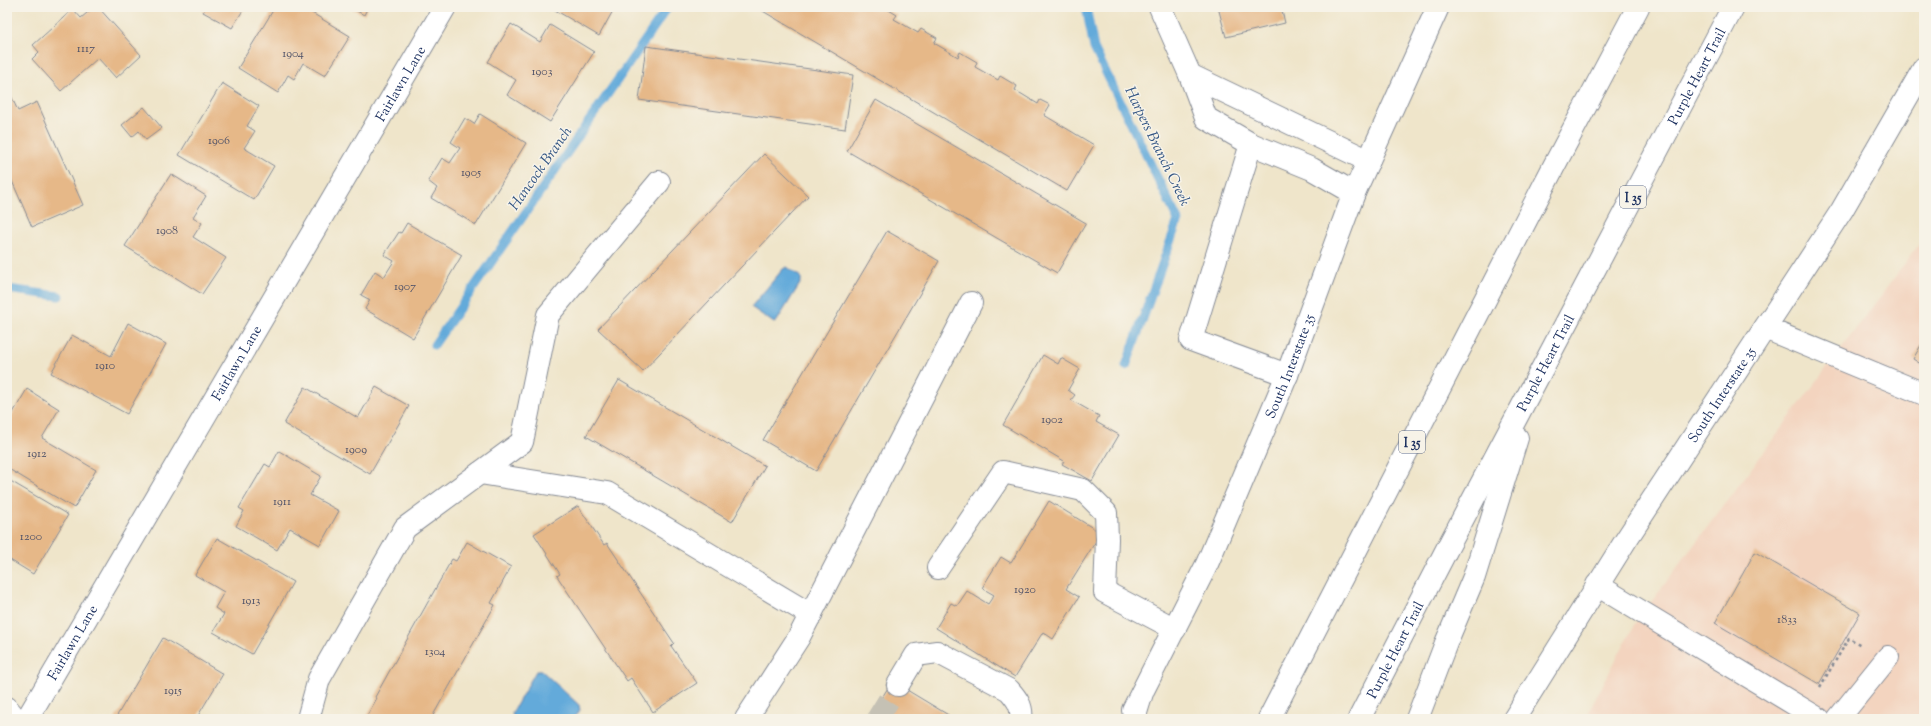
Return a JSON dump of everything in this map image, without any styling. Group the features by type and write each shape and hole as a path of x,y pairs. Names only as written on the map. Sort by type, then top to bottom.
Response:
{"main road":[{"name":"Fairlawn Lane","path":"27,719 445,7"},
{"path":"1160,7 1190,76 1206,118 1251,144 1312,169 1354,193"},
{"name":"South Interstate 35","path":"1128,719 1207,564 1287,375 1354,193 1438,7"},
{"name":"I 35","path":"1268,719 1554,164 1638,7"},
{"name":"Purple Heart Trail","path":"1360,719 1533,386 1734,7"},
{"name":"South Interstate 35","path":"1514,719 1597,585 1842,210 1924,68"},
{"path":"1190,76 1369,161"},
{"path":"1251,144 1191,340 1287,375"},
{"path":"308,719 319,678 405,528 522,442 548,315 659,182"},
{"path":"746,719 799,637 811,615 971,303"},
{"path":"1765,328 1924,394"},
{"path":"1417,719 1446,643 1474,577 1533,386"},
{"path":"938,568 1003,472 1083,490 1106,513 1107,539 1105,592 1175,629"},
{"path":"480,473 607,493 811,615"},
{"path":"1597,585 1820,719"},
{"path":"898,685 916,655 937,652 1009,690 1017,699 1022,713 1021,719"},
{"path":"1838,719 1887,658"},
{"path":"1134,719 1142,693"},
{"path":"7,708 16,719"}],"path":[{"path":"1812,685 1819,689 1849,638 1887,658"}],"shaded area":[{"path":"1924,238 1924,719 1585,719 1634,625"}],"water":[{"path":"787,267 801,277 801,282 777,321 774,323 751,307 783,269"},
{"path":"536,671 542,671 579,705 580,710 574,719 513,718 512,713"}],"building":[{"path":"94,7 98,7 141,55 116,78 98,58 61,91 32,59 39,52 33,45 73,9 81,18"},
{"path":"206,7 245,7 232,28 203,12"},
{"path":"275,7 302,7 350,36 325,76 303,63 294,79 288,75 278,93 238,68"},
{"path":"350,7 368,7 364,15"},
{"path":"550,7 615,7 599,36"},
{"path":"756,7 874,7 878,9 879,7 884,7 897,15 894,19 918,33 921,29 937,38 934,43 958,57 960,52 977,62 975,67 998,80 1000,76 1017,86 1015,90 1038,104 1040,100 1050,105 1044,115 1094,145 1067,191"},
{"path":"1218,7 1281,7 1285,23 1226,37"},
{"path":"511,24 540,42 550,25 594,52 550,122 507,95 516,80 488,62"},
{"path":"646,46 853,75 845,129 639,100"},
{"path":"222,83 259,106 247,126 255,131 244,148 274,166 254,200 179,155"},
{"path":"7,87 18,111 37,102 83,205 32,227 9,174 7,175"},
{"path":"876,100 1086,223 1057,273 847,151"},
{"path":"144,107 162,128 146,140 139,131 132,137 122,125"},
{"path":"480,114 526,143 476,225 431,198 437,188 428,181 442,158 450,163 460,148 451,142 465,118 474,124"},
{"path":"764,154 808,196 643,371 598,329"},
{"path":"171,174 206,196 193,217 202,223 193,237 226,258 202,294 125,246"},
{"path":"407,223 462,255 413,338 365,309 370,300 361,295 375,271 384,277 394,261 384,255 399,232 401,233"},
{"path":"887,231 939,261 816,471 763,440"},
{"path":"128,323 166,344 127,414 51,373 72,335 111,356"},
{"path":"1924,340 1924,366 1913,359"},
{"path":"1043,355 1058,364 1061,358 1080,369 1068,390 1075,395 1071,400 1099,416 1096,422 1119,435 1092,481 1062,464 1064,461 1003,425"},
{"path":"619,380 765,466 732,522 586,436"},
{"path":"305,387 358,418 376,387 409,406 370,474 284,424"},
{"path":"27,389 59,409 42,438 96,470 74,508 7,468 7,423"},
{"path":"279,451 321,476 310,495 339,511 320,545 290,528 277,550 236,526 244,511 239,508 265,464 270,467"},
{"path":"7,479 68,515 33,574 7,558"},
{"path":"1049,501 1101,533 1066,589 1079,597 1053,639 1043,632 1015,677 936,628 951,603 957,606 967,591 988,604 994,595 982,588 1001,557 1011,563"},
{"path":"578,506 604,545 607,543 674,643 671,646 697,683 653,712 631,678 627,681 557,576 560,574 534,534"},
{"path":"217,538 293,582 252,654 213,632 224,614 215,608 224,592 195,575"},
{"path":"467,542 511,567 491,603 495,605 431,719 365,719 377,698 375,697 452,559 456,561"},
{"path":"1755,552 1860,613 1819,684 1715,623"},
{"path":"163,638 223,674 196,719 115,719"},
{"path":"892,681 955,719 869,719"}],"waterway":[{"name":"Hancock Branch","path":"434,345 668,7"},
{"name":"Harpers Branch Creek","path":"1086,7 1094,48 1178,220 1126,366"},
{"name":"Hancock Branch","path":"7,289 59,296"}],"tunnel":[{"path":"877,719 898,685"}]}
